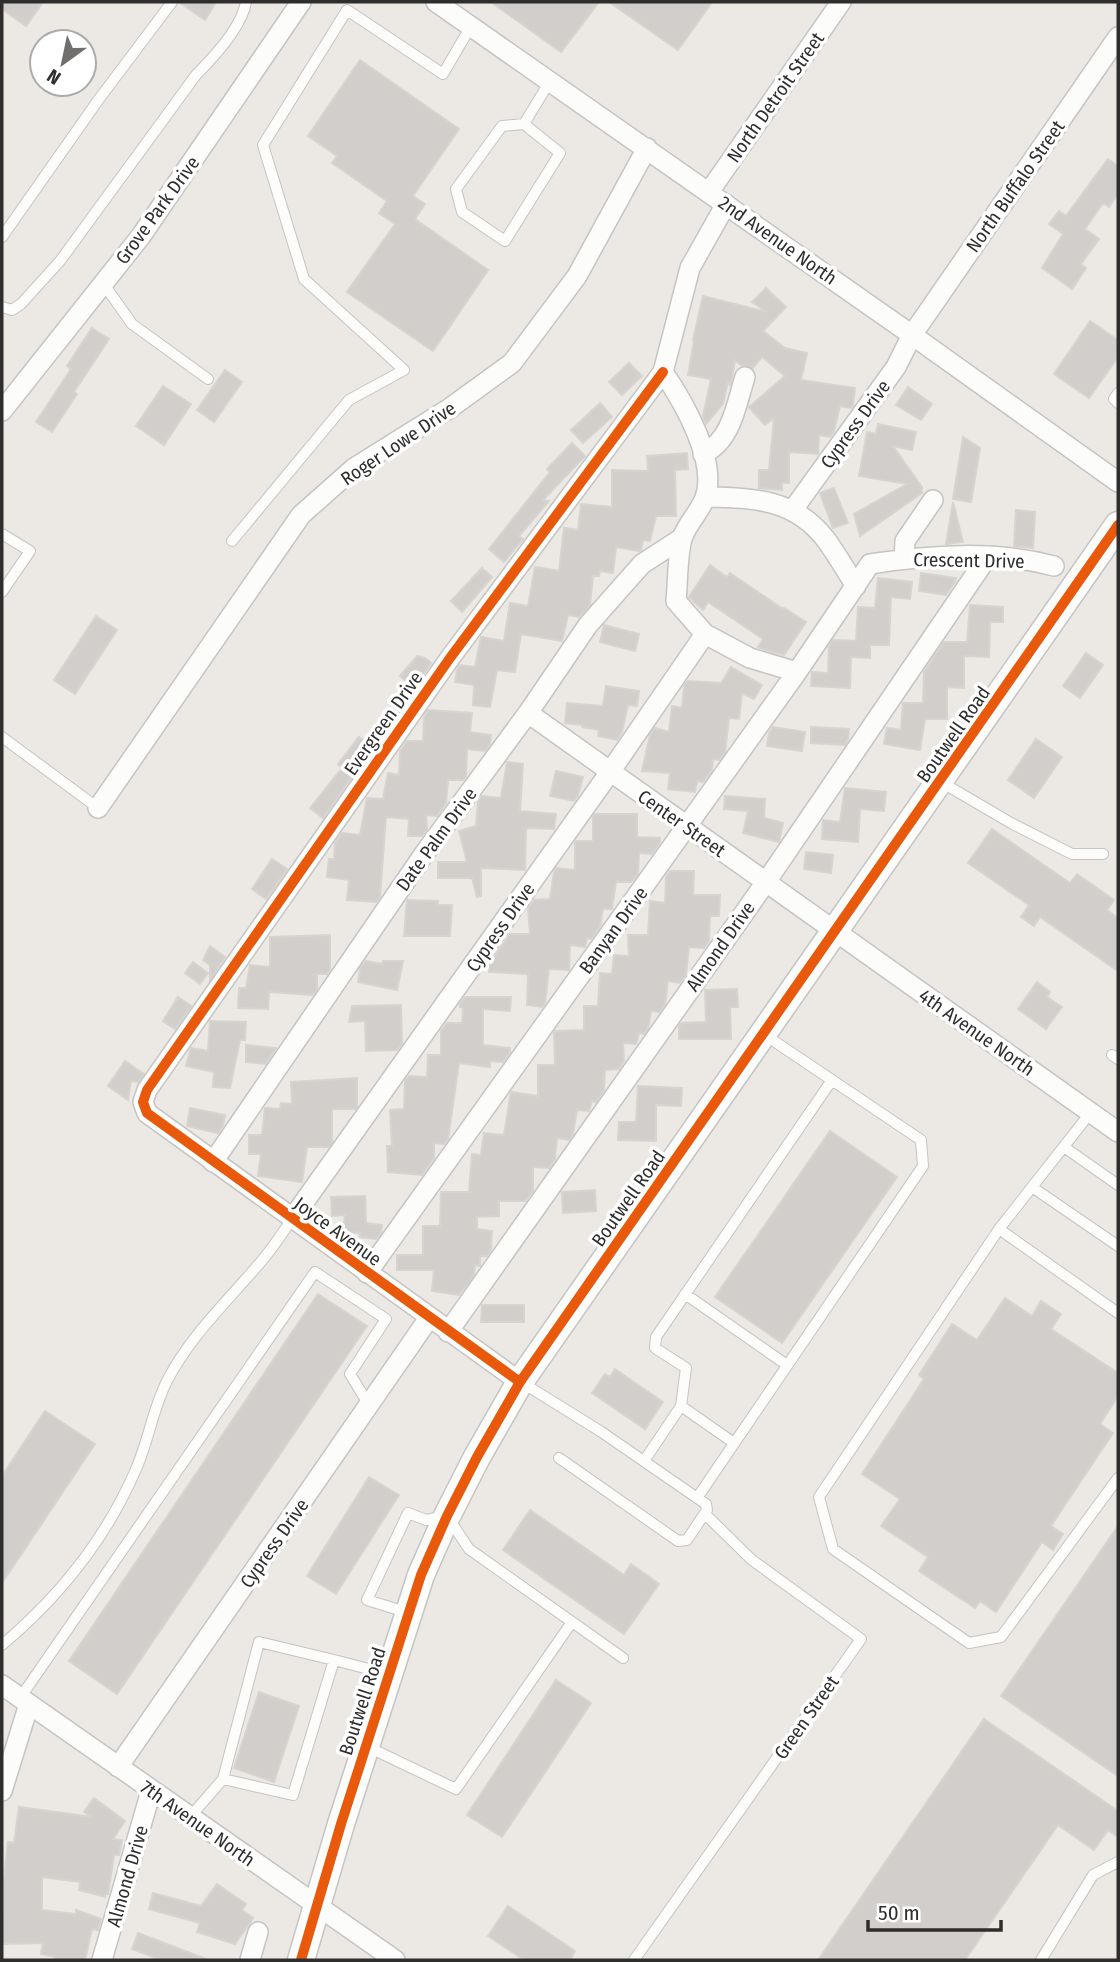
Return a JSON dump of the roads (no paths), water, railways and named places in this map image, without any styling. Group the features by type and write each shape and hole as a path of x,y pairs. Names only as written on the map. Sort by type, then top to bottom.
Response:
{"street":[{"name":"Grove Park Drive","path":"2,411 141,236 301,2"},
{"name":"2nd Avenue North","path":"436,2 1118,482"},
{"name":"North Detroit Street","path":"709,192 841,2"},
{"name":"North Buffalo Street","path":"912,335 1118,37"},
{"name":"Roger Lowe Drive","path":"98,808 301,515 354,468 450,408 512,363 577,276 647,148"},
{"path":"726,204 690,268 663,372 687,410 703,454 707,477 705,497 682,538 676,601 705,634 750,658 797,672"},
{"name":"Cypress Drive","path":"792,511 896,368 912,335"},
{"name":"Evergreen Drive","path":"143,1102 146,1090 450,658 663,372"},
{"path":"703,454 725,435 745,377"},
{"path":"705,497 767,500 792,511 826,539 856,586"},
{"path":"904,559 905,541 933,500"},
{"name":"Boutwell Road","path":"301,1960 421,1575 477,1457 520,1382 1118,525"},
{"name":"Date Palm Drive","path":"213,1162 424,854 528,713 588,625 642,564 682,538"},
{"name":"Crescent Drive","path":"856,586 870,564 904,559 988,556 1036,561 1054,566"},
{"name":"Almond Drive","path":"448,1332 765,882 988,556"},
{"name":"Banyan Drive","path":"368,1273 856,586"},
{"name":"Cypress Drive","path":"292,1219 705,634"},
{"name":"Center Street","path":"528,713 836,932"},
{"name":"4th Avenue North","path":"836,932 1118,1132"},
{"name":"Joyce Avenue","path":"143,1102 147,1113 520,1382"},
{"name":"Cypress Drive","path":"118,1767 429,1318"},
{"name":"7th Avenue North","path":"2,1685 395,1960"},
{"path":"2,1791 24,1701"},
{"name":"Almond Drive","path":"102,1960 151,1791"},
{"path":"250,1960 258,1932"}],"lane":[{"path":"2,237 172,2"},
{"path":"2,307 12,310 21,304 60,261 196,75 213,58 244,14 246,2"},
{"path":"232,541 349,400 404,370 304,279 262,145 347,10 443,74 471,26"},
{"path":"524,124 550,81"},
{"path":"524,124 560,153 505,241 462,212 456,189 502,126 524,124"},
{"path":"103,283 132,324 208,379"},
{"path":"1118,393 1114,399 1118,403"},
{"path":"2,534 30,551 2,592"},
{"path":"2,737 98,808"},
{"path":"941,782 1011,823 1072,853 1103,854"},
{"path":"697,1498 923,1166 921,1140 765,1034"},
{"path":"644,1461 681,1406 686,1368 655,1348 656,1337 832,1080"},
{"path":"1091,1112 999,1229 819,1497 833,1549 969,1643 1001,1637 1118,1478"},
{"path":"1063,1147 1118,1185"},
{"path":"1032,1187 1118,1246"},
{"path":"2,1645 48,1605 78,1570 111,1517 136,1469 168,1379 196,1336 267,1255 292,1219"},
{"path":"999,1229 1118,1313"},
{"path":"24,1701 315,1272 386,1319 350,1374 369,1405"},
{"path":"685,1294 788,1365"},
{"path":"520,1382 600,1430 706,1504 707,1510 687,1540 678,1541 559,1458"},
{"path":"681,1406 734,1443"},
{"path":"409,1613 367,1600 408,1513 426,1520 447,1516 469,1549 623,1658"},
{"name":"Green Street","path":"634,1960 861,1639 752,1560 705,1514"},
{"path":"366,1746 456,1789 572,1622"},
{"path":"190,1817 223,1779 259,1642 389,1674"},
{"path":"223,1779 293,1796 334,1660"},
{"path":"1041,1960 1093,1875 1118,1862"}]}
